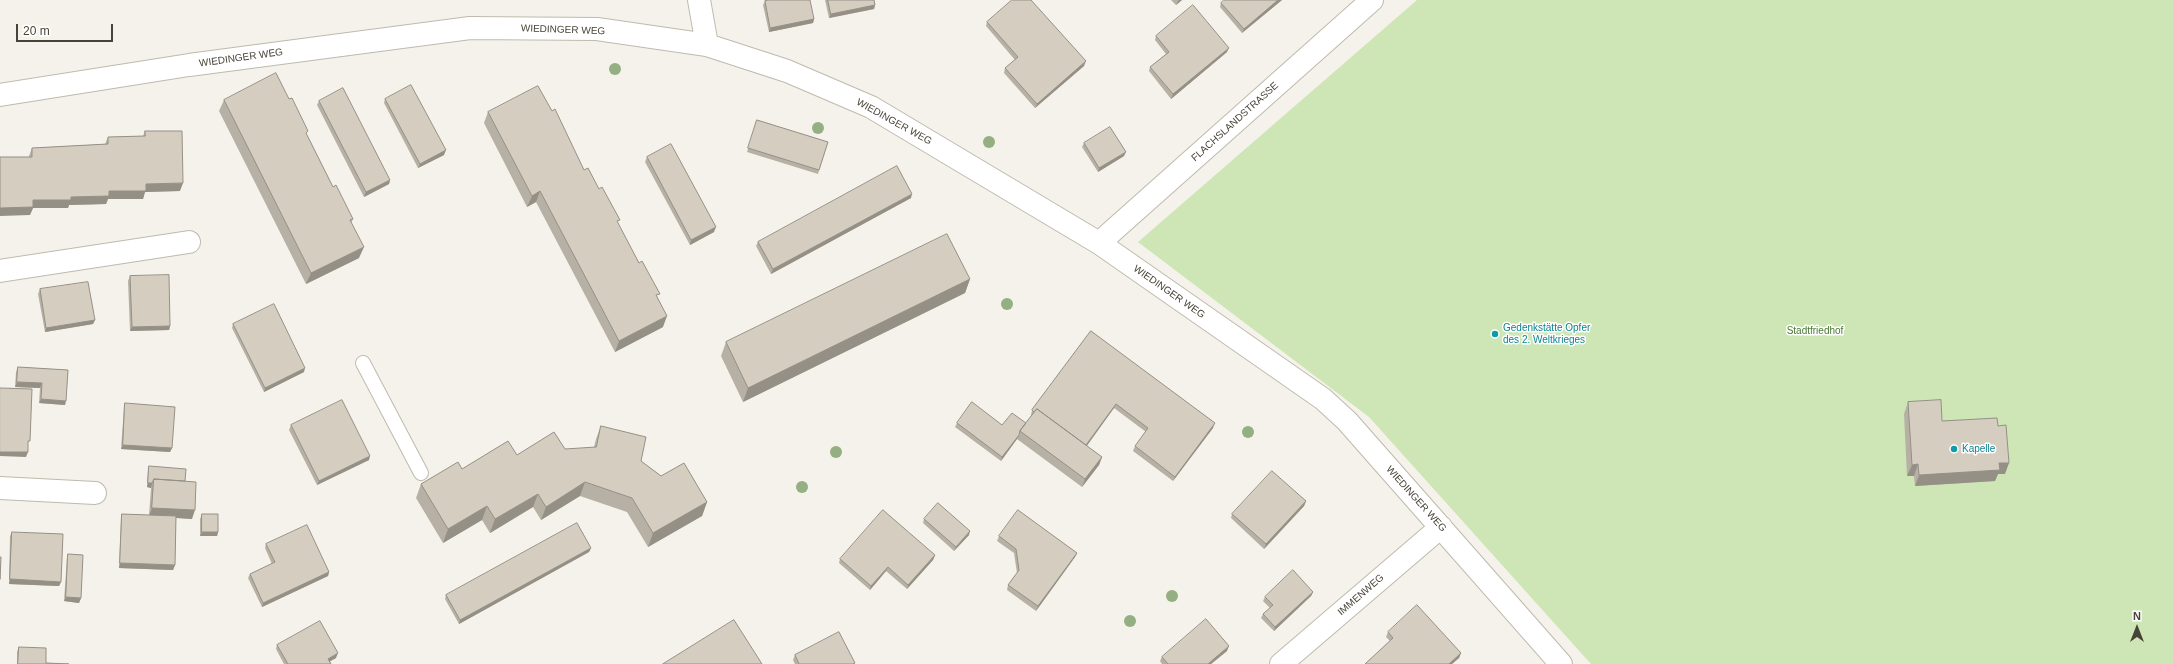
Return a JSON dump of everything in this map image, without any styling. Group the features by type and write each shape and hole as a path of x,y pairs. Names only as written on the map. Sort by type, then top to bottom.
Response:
{"street":[{"path":"699,0 707,45"},
{"name":"FLACHSLANDSTRASSE","path":"1099,244 1372,0"},
{"name":"WIEDINGER WEG","path":"0,95 189,65 470,28 597,29 707,45 787,71 871,107 1099,244 1322,399 1347,421 1561,664"},
{"path":"0,271 189,242"},
{"path":"0,488 95,493"},
{"name":"IMMENWEG","path":"1281,664 1441,527"}],"lane":[{"path":"363,363 421,473"}],"green space":[{"name":"Stadtfriedhof","path":"1417,0 2173,0 2173,664 1591,664 1369,417 1138,242"}],"building":[{"path":"810,0 814,19 770,28 765,1"},
{"path":"828,0 874,0 875,5 831,14"},
{"path":"1012,0 1031,0 1086,61 1037,104 1005,68 1018,57 987,22"},
{"path":"1224,0 1278,0 1244,29 1221,3"},
{"path":"1193,5 1229,48 1173,94 1150,67 1169,52 1156,36"},
{"path":"276,73 289,99 292,98 308,131 306,133 333,187 336,185 353,219 350,220 364,247 311,273 224,100"},
{"path":"411,85 446,150 420,164 385,99"},
{"path":"538,86 552,111 555,109 584,170 588,168 599,189 602,187 620,220 617,221 639,263 642,261 660,294 656,295 667,316 619,341 540,191 532,196 488,112"},
{"path":"343,88 390,180 366,192 319,101"},
{"path":"757,120 828,142 819,170 748,148"},
{"path":"1110,127 1126,152 1099,168 1084,143"},
{"path":"145,131 182,131 183,183 146,184 146,191 109,191 109,196 71,197 71,200 33,200 33,207 0,208 0,157 32,157 32,148 108,144 108,137 145,136"},
{"path":"671,144 716,227 691,240 647,157"},
{"path":"897,166 912,194 773,269 758,242"},
{"path":"947,234 970,279 748,388 726,342"},
{"path":"169,275 170,326 132,327 130,276"},
{"path":"88,282 95,320 46,328 40,289"},
{"path":"274,304 305,368 265,388 233,324"},
{"path":"1091,331 1215,423 1175,477 1135,446 1148,428 1116,404 1086,445 1037,409 1034,412 1032,410"},
{"path":"18,367 68,370 66,401 41,399 42,383 17,382"},
{"path":"0,388 32,389 30,441 28,441 28,452 0,452"},
{"path":"342,400 370,456 319,481 291,425"},
{"name":"Kapelle","path":"1941,400 1942,421 1997,418 1998,426 2006,425 2009,463 1999,463 2000,470 1919,475 1918,464 1912,465 1908,402"},
{"path":"972,402 1002,425 1012,413 1026,423 1019,435 1002,457 957,423"},
{"path":"125,403 175,407 172,448 123,445"},
{"path":"1037,409 1102,457 1085,479 1020,431"},
{"path":"601,426 646,437 641,461 661,476 684,463 707,502 653,533 632,498 585,482 546,507 538,494 495,519 487,506 448,529 421,484 458,462 462,469 508,441 517,455 554,432 565,449 596,447"},
{"path":"149,466 186,469 185,481 154,479 152,483 148,483"},
{"path":"1272,471 1306,501 1266,544 1232,514"},
{"path":"154,479 196,482 195,510 152,508"},
{"path":"938,503 970,531 956,547 924,519"},
{"path":"883,510 935,555 908,585 888,567 871,586 840,559"},
{"path":"1018,510 1077,553 1038,606 1008,585 1019,570 1016,549 999,536"},
{"path":"122,514 176,516 175,565 120,563"},
{"path":"202,514 218,514 218,532 202,532"},
{"path":"577,523 591,548 460,620 446,595"},
{"path":"307,525 329,572 263,603 250,574 275,562 266,544"},
{"path":"12,532 63,534 61,582 10,579"},
{"path":"68,554 83,555 81,598 66,597"},
{"path":"0,557 1,557 0,579"},
{"path":"1293,570 1313,592 1275,627 1263,614 1273,605 1265,597"},
{"path":"1417,605 1461,653 1449,664 1365,664 1393,638 1388,632"},
{"path":"1206,619 1229,646 1208,664 1168,664 1162,657"},
{"path":"734,620 762,664 663,664"},
{"path":"320,621 338,653 328,659 331,664 288,664 277,645"},
{"path":"839,632 855,663 799,664 795,655"},
{"path":"19,647 46,648 46,663 69,664 18,664"}],"place":[{"name":"Gedenkstätte Opfer des 2. Weltkrieges","path":"1495,334"},
{"name":"Kapelle","path":"1954,449"}]}
